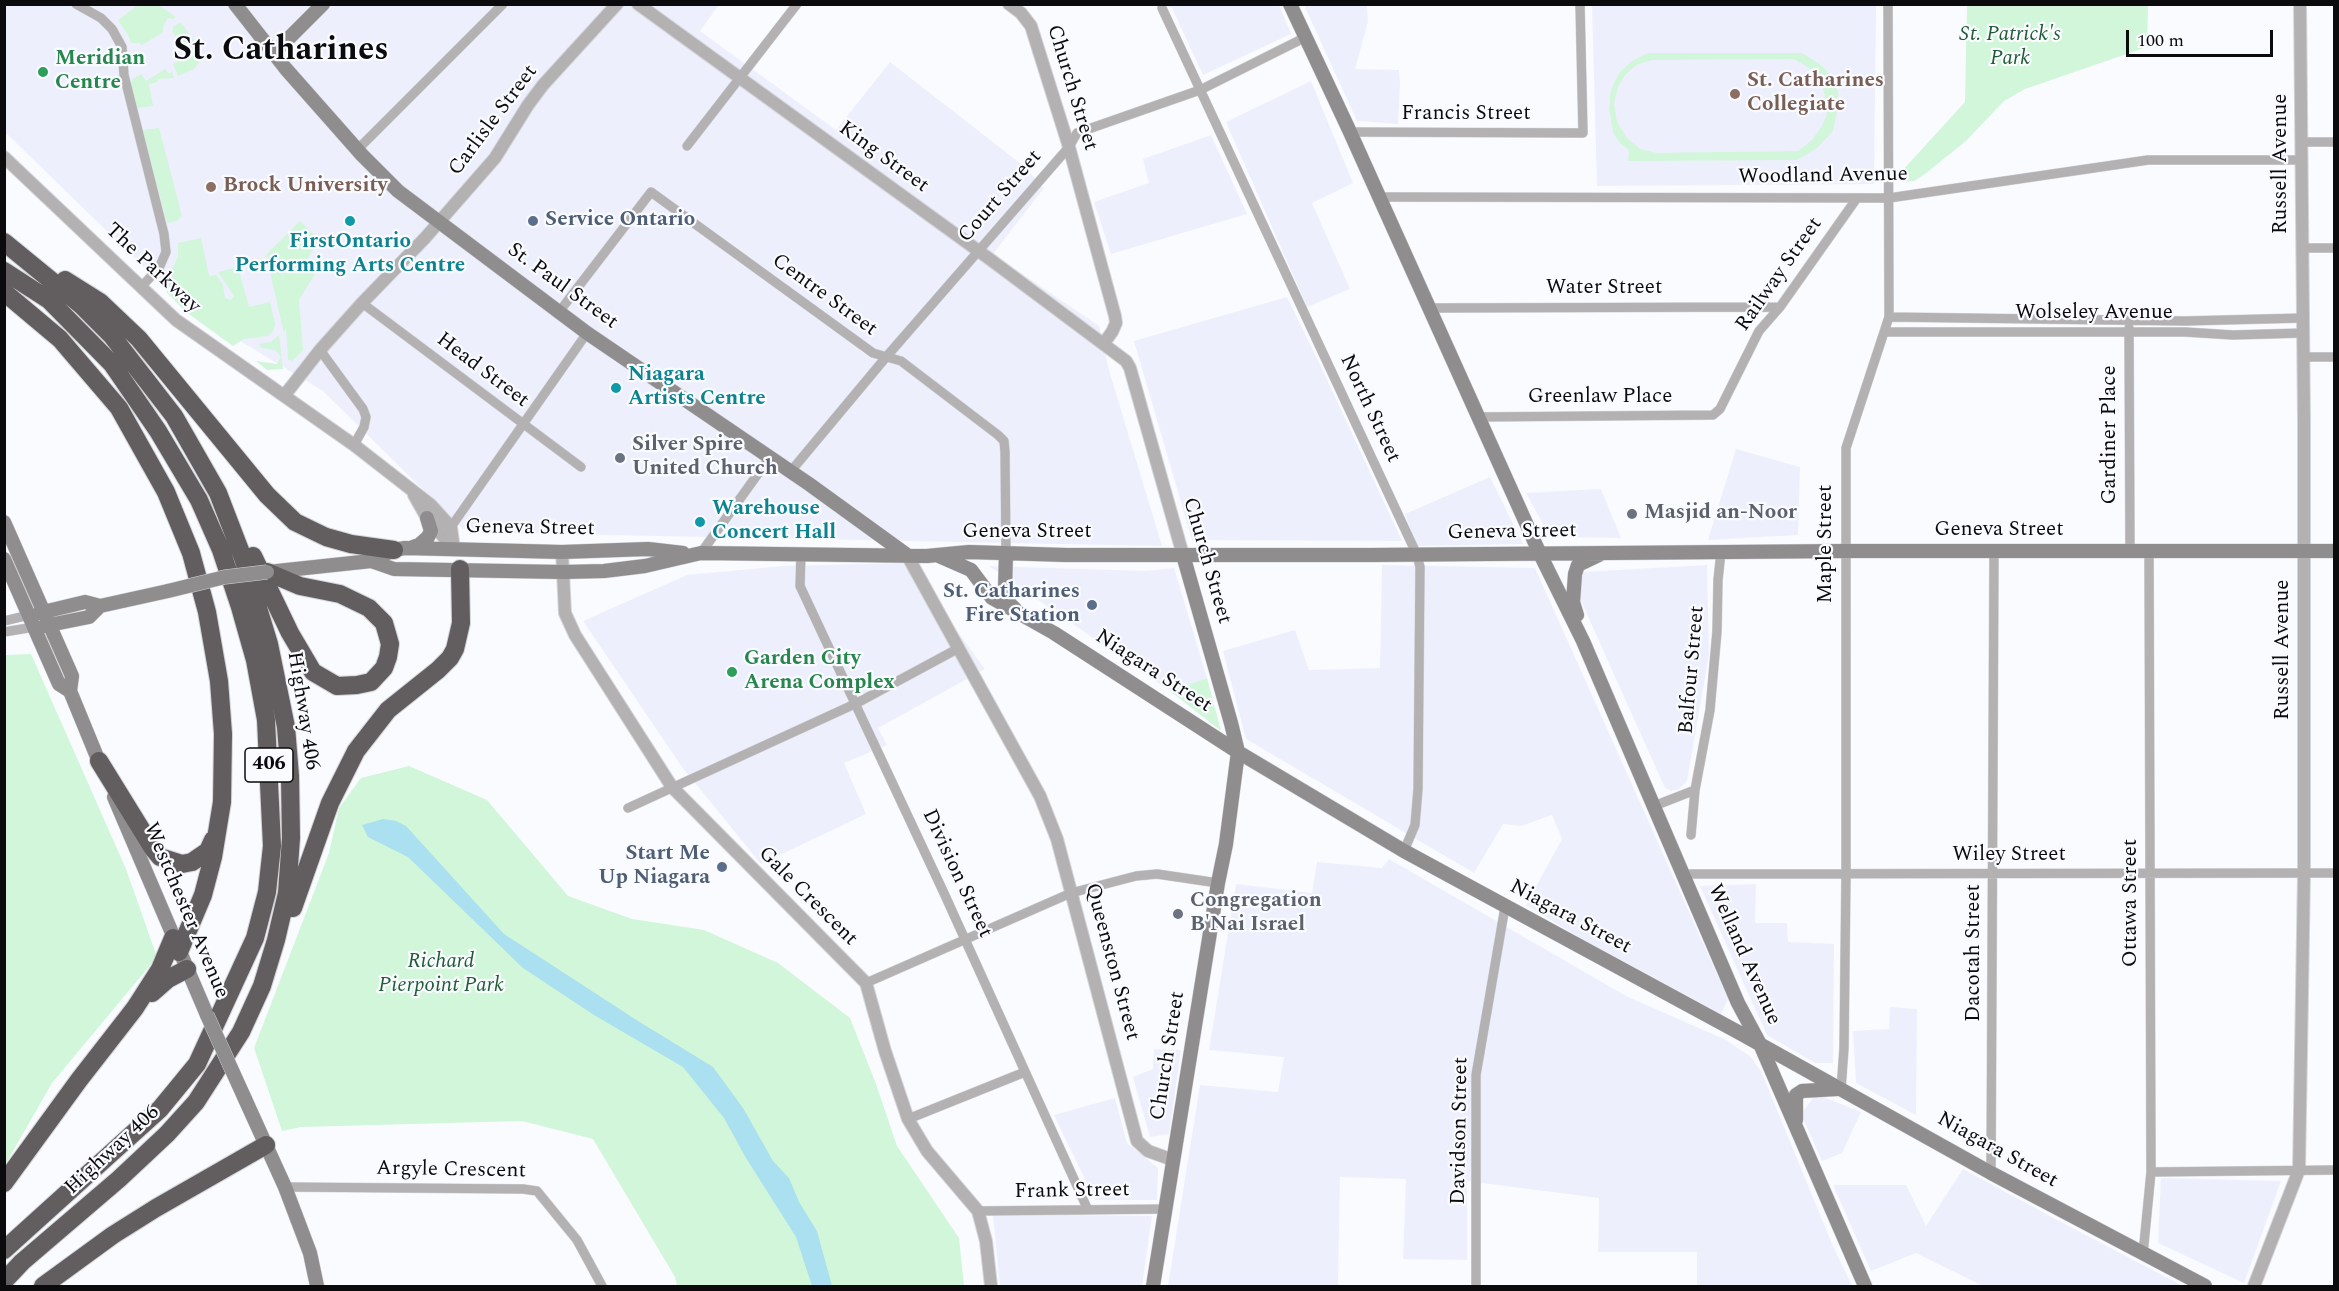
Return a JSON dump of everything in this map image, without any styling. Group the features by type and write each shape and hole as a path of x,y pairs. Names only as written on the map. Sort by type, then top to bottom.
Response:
{"highway":[{"name":"Highway 406","path":"4,1281 119,1179 167,1134 196,1102 241,1032 262,986 287,893 291,838 286,727 269,644 243,558 218,493 174,416 112,336 81,305 5,242"},
{"path":"5,242 100,302 139,339 267,495 295,522 326,537 351,544 399,549"},
{"name":"Highway 406","path":"4,270 49,300 112,364 158,431 199,500 221,550 255,660 266,720 272,846 267,892 255,938 197,1064 160,1109 4,1250"},
{"path":"4,292 60,339 119,408 166,492 191,553 207,612 219,681 223,734 222,802 219,828 203,895 176,945 135,1008 4,1183"},
{"path":"198,455 239,527 290,633 313,672 337,686 357,686 371,682 384,668 388,657 390,644 384,623 369,608 340,594 296,578 267,572"},
{"path":"262,986 286,929 330,803 356,751 376,723 444,664 455,649 461,623 460,569"},
{"path":"99,761 160,857 182,864 200,858 208,851 219,828"},
{"path":"135,1008 168,979 191,978"},
{"path":"43,1287 85,1254 130,1224 266,1145"}],"main road":[{"name":"St. Paul Street","path":"235,4 273,54 357,150 398,191 587,333 791,471 907,555"},
{"path":"273,54 323,4"},
{"path":"1290,4 1540,554 1583,640"},
{"path":"399,549 419,545 426,541 431,531 428,518"},
{"name":"Westchester Avenue","path":"4,522 72,676 70,691 176,945 285,1187 310,1253 317,1287"},
{"name":"Geneva Street","path":"296,578 370,561 399,549 562,552 648,549 696,554 907,555 969,552 1417,555 1605,552 2334,551"},
{"path":"454,549 460,569"},
{"path":"1583,640 1573,602 1573,578 1578,565 1605,552"},
{"path":"1006,553 1005,590 1010,604 1017,610"},
{"name":"Geneva Street","path":"370,561 394,569 563,572 604,571 645,566 696,554"},
{"name":"Niagara Street","path":"938,555 971,570 992,598 1017,610 1238,752 1404,851 2205,1287"},
{"name":"Church Street","path":"1173,1160 1226,844 1238,752 1183,555"},
{"name":"Westchester Avenue","path":"4,559 59,684 70,691"},
{"path":"31,621 45,612 85,602 100,606 225,577 267,572"},
{"path":"31,621 51,626 89,617 100,606"},
{"name":"Welland Avenue","path":"1583,640 1738,1003 1760,1044 1865,1287"},
{"path":"1798,1134 1794,1112 1796,1095 1802,1091 1841,1090"},
{"path":"1153,1287 1173,1160"}],"street":[{"path":"76,4 101,18 112,29 122,47 127,87 164,234 166,252 159,268 141,287"},
{"path":"357,150 503,4"},
{"name":"Carlisle Street","path":"284,396 320,350 439,223 495,158 543,85 617,4"},
{"name":"King Street","path":"638,4 1104,343"},
{"path":"687,146 797,4"},
{"name":"Church Street","path":"1009,4 1021,13 1031,26 1069,147 1115,316 1112,332 1104,343 1117,352 1130,368 1183,555"},
{"name":"Francis Street","path":"1350,132 1582,133 1580,4"},
{"name":"Maple Street","path":"1841,1090 1844,1048 1846,874 1846,448 1889,317 1888,4"},
{"name":"Russell Avenue","path":"2254,1287 2299,1170 2304,874 2300,4"},
{"name":"North Street","path":"1162,8 1417,555 1420,567 1418,789 1414,825 1404,851"},
{"name":"Court Street","path":"791,471 887,356 1069,147 1077,133 1200,90 1304,38"},
{"path":"2302,142 2334,142"},
{"name":"The Parkway","path":"4,157 176,320 197,337 354,445 431,505 451,526"},
{"name":"Woodland Avenue","path":"1379,197 1889,198 2148,160 2301,160"},
{"name":"Centre Street","path":"559,312 651,192 873,354 901,361 1004,441 1006,553"},
{"name":"Railway Street","path":"1720,409 1759,331 1780,307 1857,198"},
{"path":"2302,248 2334,248"},
{"name":"Head Street","path":"362,303 581,467"},
{"name":"Water Street","path":"1429,308 1780,307"},
{"name":"Wolseley Avenue","path":"1889,317 2129,320 2303,318"},
{"name":"Gardiner Place","path":"2129,320 2130,551"},
{"name":"Wolseley Avenue","path":"1885,332 2129,332 2233,335 2303,333"},
{"path":"454,549 451,526 587,333"},
{"path":"320,350 363,409 366,417 364,427 354,445"},
{"path":"2303,357 2334,357"},
{"name":"Greenlaw Place","path":"1479,417 1713,415 1720,409"},
{"path":"696,554 770,457"},
{"path":"410,489 428,518 454,549"},
{"name":"Ottawa Street","path":"2143,1254 2151,1172 2149,551"},
{"name":"Gale Crescent","path":"562,552 565,613 575,635 672,787 866,983 885,1051 908,1119 927,1151 978,1211 986,1241 991,1287"},
{"name":"Balfour Street","path":"1691,835 1695,790 1710,710 1721,552"},
{"name":"Dacotah Street","path":"1992,1173 1994,552"},
{"name":"Division Street","path":"801,553 800,586 847,689 857,703 1088,1210"},
{"name":"Queenston Street","path":"907,555 1040,796 1057,839 1137,1141 1148,1151 1173,1160"},
{"path":"4,621 31,621"},
{"path":"4,632 31,621"},
{"path":"628,808 857,703 959,648"},
{"path":"1654,806 1695,790"},
{"name":"Wiley Street","path":"1683,874 2334,873"},
{"path":"866,983 1071,893 1136,876 1157,874 1218,882"},
{"name":"Davidson Street","path":"1476,1287 1476,1075 1505,907"},
{"path":"908,1119 1025,1072"},
{"path":"2151,1172 2334,1170"},
{"name":"Argyle Crescent","path":"285,1187 537,1191 577,1240 602,1287"},
{"name":"Frank Street","path":"978,1211 1166,1209"}],"shaded area":[{"path":"4,5 719,5 700,31 836,130 890,62 1025,167 1044,188 993,254 1099,326 1109,370 1162,546 505,533 463,529 323,391 187,309 5,132"},
{"path":"1158,5 1279,5 1291,34 1203,75 1172,8"},
{"path":"1304,5 1367,5 1368,22 1355,69 1399,70 1398,124 1357,121"},
{"name":"St. Catharines Collegiate","path":"1592,5 1876,5 1874,184 1597,186"},
{"path":"1311,81 1353,183 1312,203 1350,289 1307,307 1226,122"},
{"path":"1211,135 1247,214 1111,254 1094,202 1149,183 1143,159"},
{"path":"1287,297 1402,541 1192,540 1134,341"},
{"path":"1736,449 1800,467 1798,535 1708,540"},
{"path":"1490,477 1523,544 1417,546 1405,514"},
{"path":"1601,489 1621,538 1550,537 1526,493"},
{"path":"902,563 940,608 985,669 878,728 887,745 844,763 866,814 761,864 682,767 583,621 687,575 783,566"},
{"path":"1382,565 1535,568 1728,999 1721,1014 1582,939 1526,905 1562,839 1552,815 1521,826 1503,824 1474,873 1246,739 1223,651 1295,630 1309,670 1380,668"},
{"path":"1707,565 1709,654 1687,781 1679,789 1671,791 1665,788 1573,583 1582,572"},
{"path":"989,566 1145,571 1174,568 1207,678 1170,691"},
{"path":"1389,859 1626,996 1726,1040 1751,1057 1761,1071 1832,1244 1852,1286 1697,1286 1697,1252 1598,1252 1599,1198 1467,1181 1467,1260 1403,1259 1406,1179 1340,1177 1338,1286 1168,1286 1200,1085 1278,1092 1284,1057 1209,1050 1236,884 1312,893 1317,862 1382,868"},
{"path":"1756,884 1755,923 1787,923 1788,942 1834,944 1833,1063 1815,1063 1767,1035 1700,886"},
{"path":"1890,1007 1917,1009 1916,1115 1856,1083 1853,1031 1889,1029"},
{"path":"1154,1049 1181,1050 1169,1134 1150,1137 1133,1077 1153,1069"},
{"path":"1816,1094 1861,1112 1842,1153 1822,1161 1801,1114"},
{"path":"1115,1098 1127,1143 1158,1168 1157,1200 1095,1200 1054,1115"},
{"path":"1963,1169 2183,1286 1983,1286 1916,1253 1871,1271 1833,1185 1906,1185 1926,1226"},
{"path":"2161,1178 2281,1181 2244,1283 2158,1243"},
{"path":"993,1214 1152,1216 1142,1286 1000,1286"}],"green space":[{"path":"138,5 158,5 176,17 168,18 163,26 163,32 142,45 131,43 118,20"},
{"name":"St. Patrick's Park","path":"1967,5 2148,5 2147,47 2025,89 2004,101 1966,141 1925,174 1914,181 1904,182 1901,172 1965,102"},
{"path":"181,22 204,56 194,69 178,76 173,64 186,56 180,40 172,31 174,26"},
{"path":"1648,53 1802,53 1820,64 1833,77 1838,92 1838,106 1833,131 1817,148 1797,160 1628,161 1629,150 1620,143 1613,132 1609,108 1611,90 1619,73 1632,61","holes":["1794,59 1814,71 1820,78 1827,114 1812,140 1798,151 1657,153 1640,149 1627,138 1617,122 1614,104 1618,87 1625,75 1636,65 1652,60"]},
{"path":"165,69 169,74 172,71 174,78 158,79 157,82 149,84 153,106 137,108 131,84 133,79 141,74 146,81"},
{"path":"159,128 182,216 177,221 167,223 143,130"},
{"path":"300,221 318,238 321,236 305,263 315,274 299,300 303,350 291,362 288,360 286,327 284,333 266,255"},
{"path":"201,238 209,275 216,275 223,285 225,298 231,300 234,296 218,272 238,267 249,307 270,302 275,324 268,336 244,339 233,346 186,312 167,293 166,281 178,257 178,243"},
{"path":"279,335 283,369 267,370 256,361 277,364 281,357 275,350 262,348 258,344 271,342"},
{"path":"31,654 126,869 157,957 52,1083 5,1165 5,655"},
{"path":"1207,678 1221,731 1170,691"},
{"name":"Richard Pierpoint Park","path":"409,766 487,800 568,896 632,919 704,930 778,963 850,1018 897,1146 959,1238 964,1286 677,1286 675,1277 593,1139 522,1121 301,1127 282,1131 254,1048 329,853 339,808 361,778"}],"water":[{"path":"383,819 396,821 406,826 504,934 713,1067 743,1108 773,1161 789,1178 799,1202 817,1231 832,1286 812,1286 796,1237 746,1158 724,1118 683,1067 594,1015 523,968 408,857 368,837 362,825"}],"place":[{"name":"Meridian Centre","path":"43,72"},
{"name":"St. Catharines Collegiate","path":"1735,94"},
{"name":"Brock University","path":"211,187"},
{"name":"FirstOntario Performing Arts Centre","path":"350,221"},
{"name":"Service Ontario","path":"533,221"},
{"name":"Niagara Artists Centre","path":"616,388"},
{"name":"Silver Spire United Church","path":"620,458"},
{"name":"Masjid an-Noor","path":"1632,514"},
{"name":"Warehouse Concert Hall","path":"700,522"},
{"name":"St. Catharines Fire Station","path":"1092,605"},
{"name":"Garden City Arena Complex","path":"732,672"},
{"name":"Start Me Up Niagara","path":"722,867"},
{"name":"Congregation B'Nai Israel","path":"1178,914"}],"district":[{"name":"St. Catharines","path":"281,53"}]}
